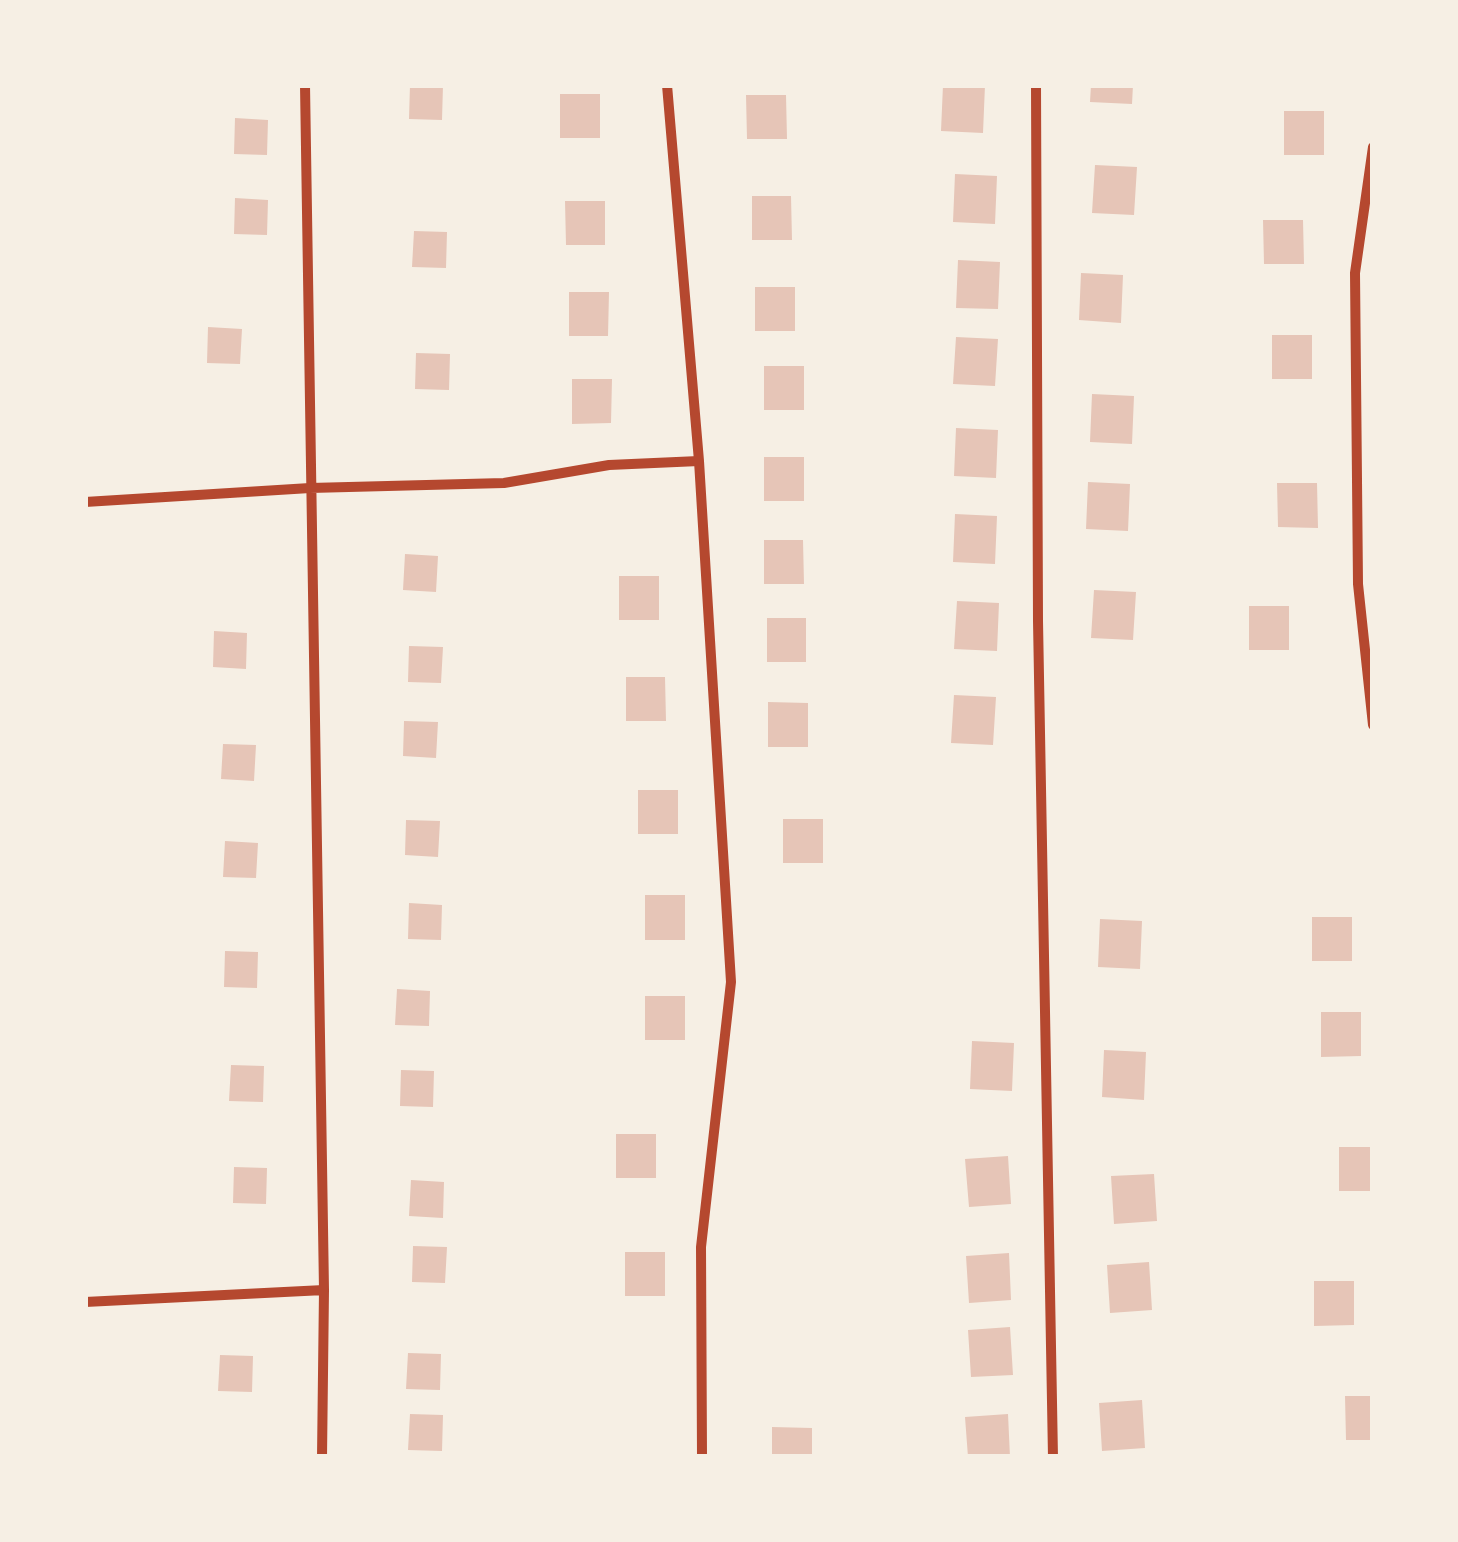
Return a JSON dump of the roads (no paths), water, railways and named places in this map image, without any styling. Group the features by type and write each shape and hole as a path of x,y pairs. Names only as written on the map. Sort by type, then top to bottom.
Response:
{"street":[{"path":"305,85 324,1290 322,1457"},
{"path":"667,85 699,461 731,982 701,1247 702,1457"},
{"path":"1036,85 1038,622 1053,1457"},
{"path":"1373,147 1354,274 1358,584 1373,725"},
{"path":"85,502 310,488 504,483 610,464 699,461"},
{"path":"85,1302 324,1290"}]}
